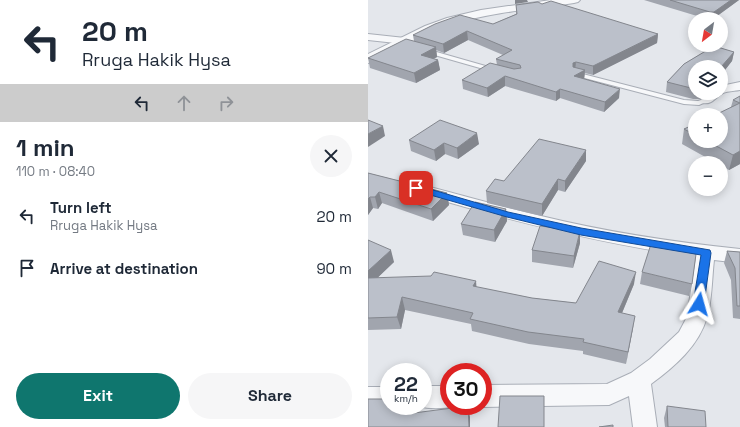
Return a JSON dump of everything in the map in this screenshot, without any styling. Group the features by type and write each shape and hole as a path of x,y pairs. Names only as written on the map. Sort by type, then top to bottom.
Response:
{"street":[{"path":"368,60 404,43 420,33 451,21 482,14 574,0"},
{"path":"368,37 404,43"},
{"path":"728,89 740,86"},
{"path":"409,186 507,214 581,232 706,253 740,256"},
{"path":"492,396 609,394 639,380 658,366 687,338 697,317 706,253"},
{"path":"639,380 645,427"},
{"path":"368,398 380,398"}],"lane":[{"path":"545,4 559,8"},
{"path":"422,50 502,72"},
{"path":"575,74 684,102 699,103 705,100"}],"building":[{"path":"670,0 731,0 714,12"},
{"path":"551,1 658,34 593,66 576,62 573,63 573,67 585,70 574,76 620,89 605,102 560,89 556,92 505,76 487,88 462,80 490,63 514,69 521,68 520,65 496,59 512,50 467,31 443,44 413,35 435,24 460,15 493,24 517,14 516,5 538,2 542,4"},
{"path":"406,39 436,47 421,55 438,60 414,73 368,58"},
{"path":"728,50 734,52 727,60 691,60 704,52 728,52"},
{"path":"688,62 688,87 667,82"},
{"path":"740,96 740,103 733,100"},
{"path":"740,103 740,151 733,155 720,148 728,148 728,109"},
{"path":"368,120 383,126 368,134"},
{"path":"440,120 477,133 457,148 444,143 434,150 409,140"},
{"path":"539,139 586,150 565,181 558,179 542,204 486,191 495,179 504,181"},
{"path":"368,173 447,193 431,209 379,192 375,197 370,197 368,199"},
{"path":"475,202 506,209 494,230 461,224"},
{"path":"540,226 580,231 574,256 532,250"},
{"path":"368,240 391,250 368,271"},
{"path":"651,244 696,254 692,284 642,272"},
{"path":"727,251 740,252 740,306 737,306 735,268"},
{"path":"599,261 636,272 618,312 635,316 628,352 583,342 584,339 528,332 470,319 473,313 402,297 397,317 368,318 368,278 431,276 434,272 476,281 473,286 532,298 576,303"},
{"path":"500,396 544,396 544,427 498,427"},
{"path":"368,399 380,399 380,415 432,415 432,411 440,410 440,415 468,415 469,427 368,427"},
{"path":"667,406 705,411 706,427 668,427"},
{"path":"613,425 613,427 599,427"}],"route":[{"path":"416,188 507,214 581,232 706,253 699,304"}]}
